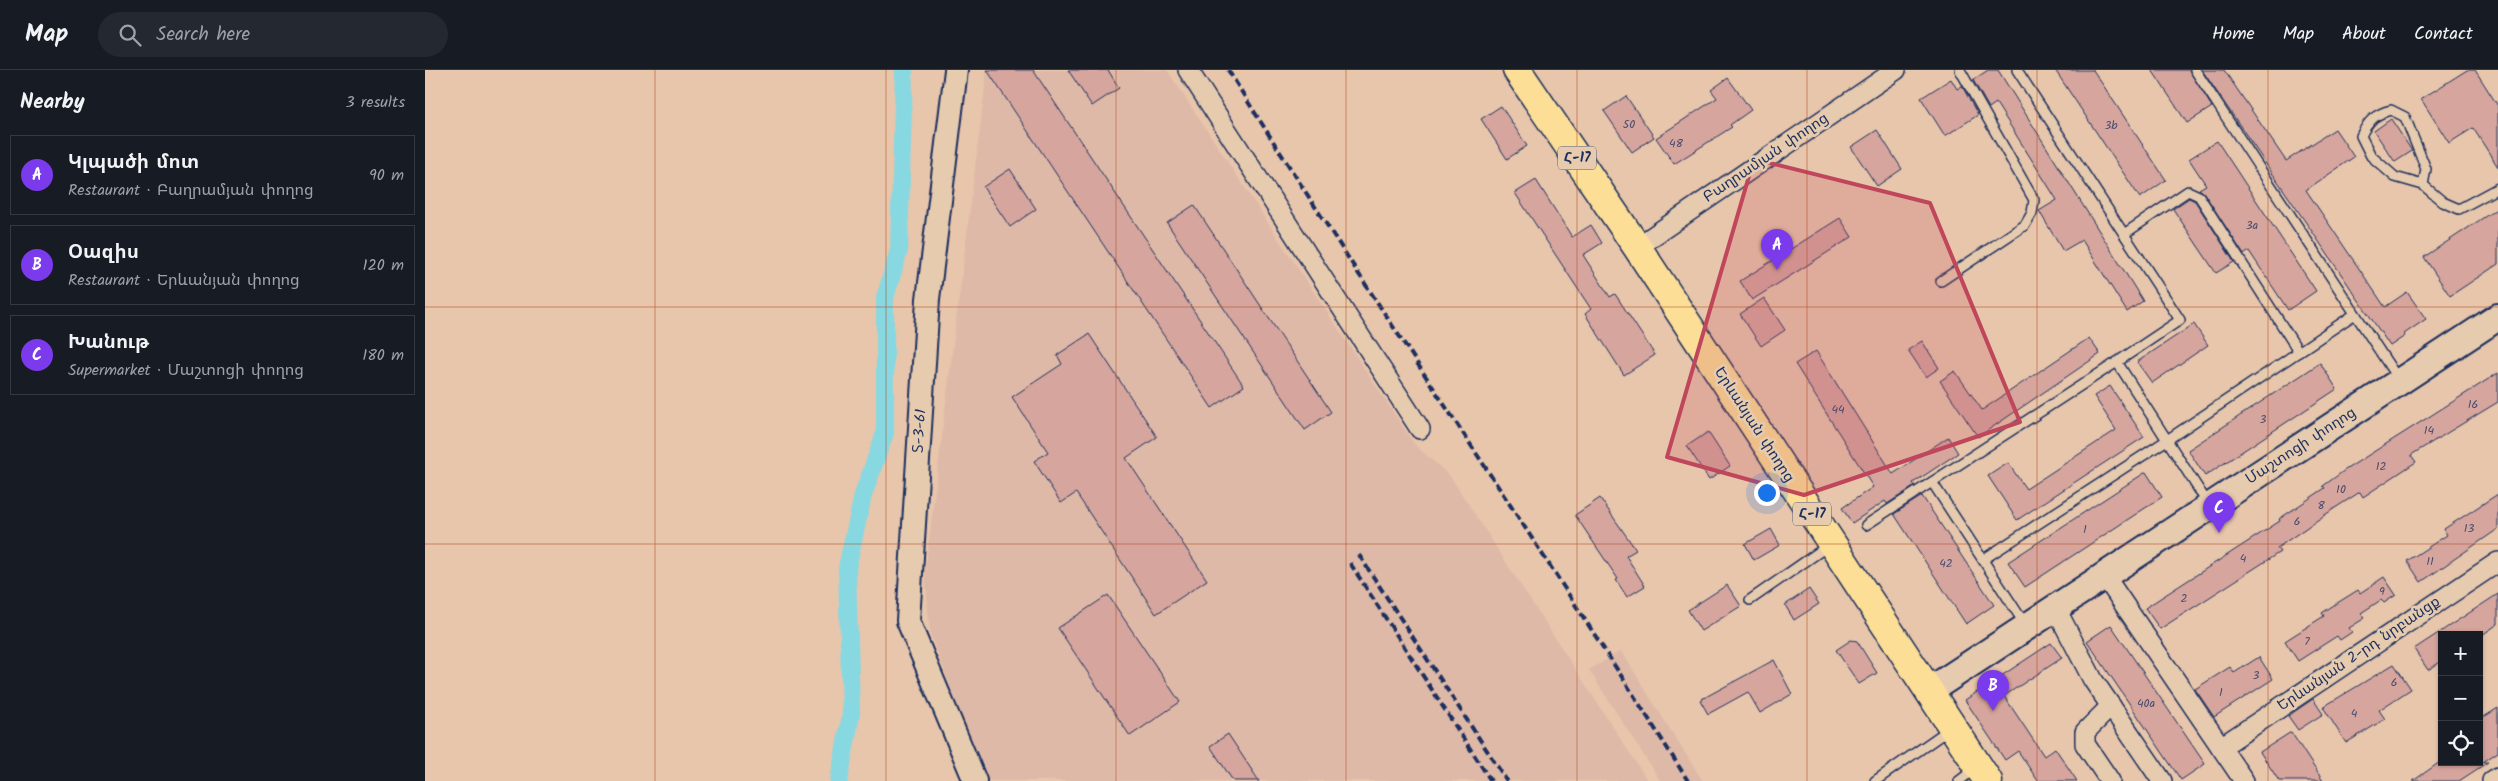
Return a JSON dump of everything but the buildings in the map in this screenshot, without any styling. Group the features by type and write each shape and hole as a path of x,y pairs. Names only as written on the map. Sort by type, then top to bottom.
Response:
{"highway":[{"name":"Երևանյան փողոց","path":"1517,70 1637,247 1953,726 1975,776"}],"main road":[{"name":"Մաշտոցի փողոց","path":"1929,691 2498,317"}],"street":[{"name":"Տ-3-61","path":"956,70 928,299 908,621 975,781"},
{"path":"1188,70 1420,429"},
{"name":"Բաղրամյան փողոց","path":"1637,247 1896,70"},
{"name":"Երևանյան 2-րդ նրբանցք","path":"2221,747 2498,562"},
{"path":"2104,575 2244,781"},
{"path":"2055,607 2093,680 2162,781"},
{"path":"2110,781 2085,744 2085,732 2111,706"},
{"path":"2492,781 2498,777"}],"lane":[{"path":"1941,281 2025,225 2032,213 2033,200 1960,70"},
{"path":"1866,524 2179,320 2017,70"},
{"path":"2195,70 2400,383"},
{"path":"2423,185 2426,169 2417,143 2405,118 2391,110 2381,112 2367,122 2361,136 2371,156 2395,177 2423,185 2443,202 2459,209 2498,188"},
{"path":"2124,234 2189,191 2199,196 2299,352"},
{"path":"1984,558 2167,440 2355,314"},
{"path":"2117,362 2210,506"},
{"path":"1932,482 1984,558 2026,626"},
{"path":"1750,600 1831,543"},
{"path":"1875,781 1953,726"}],"highlighted area":[{"path":"1754,159 1930,203 2020,422 1804,495 1667,457"}],"shaded area":[{"path":"987,70 1167,70 1415,445 1450,476 1648,781 987,781 930,634 925,572"},
{"path":"1621,651 1703,781 1660,781 1589,670"}],"waterway":[{"path":"839,781 851,714 847,568 863,495 885,433 885,298 899,250 904,70"}],"railway":[{"path":"1228,70 1688,781"},
{"path":"1359,555 1507,781"},
{"path":"1350,563 1491,781"}],"place":[{"name":"Կլպածի մոտ","path":"1777,270"},
{"name":"Խանութ","path":"2219,533"},
{"name":"Օազիս","path":"1993,711"}]}
